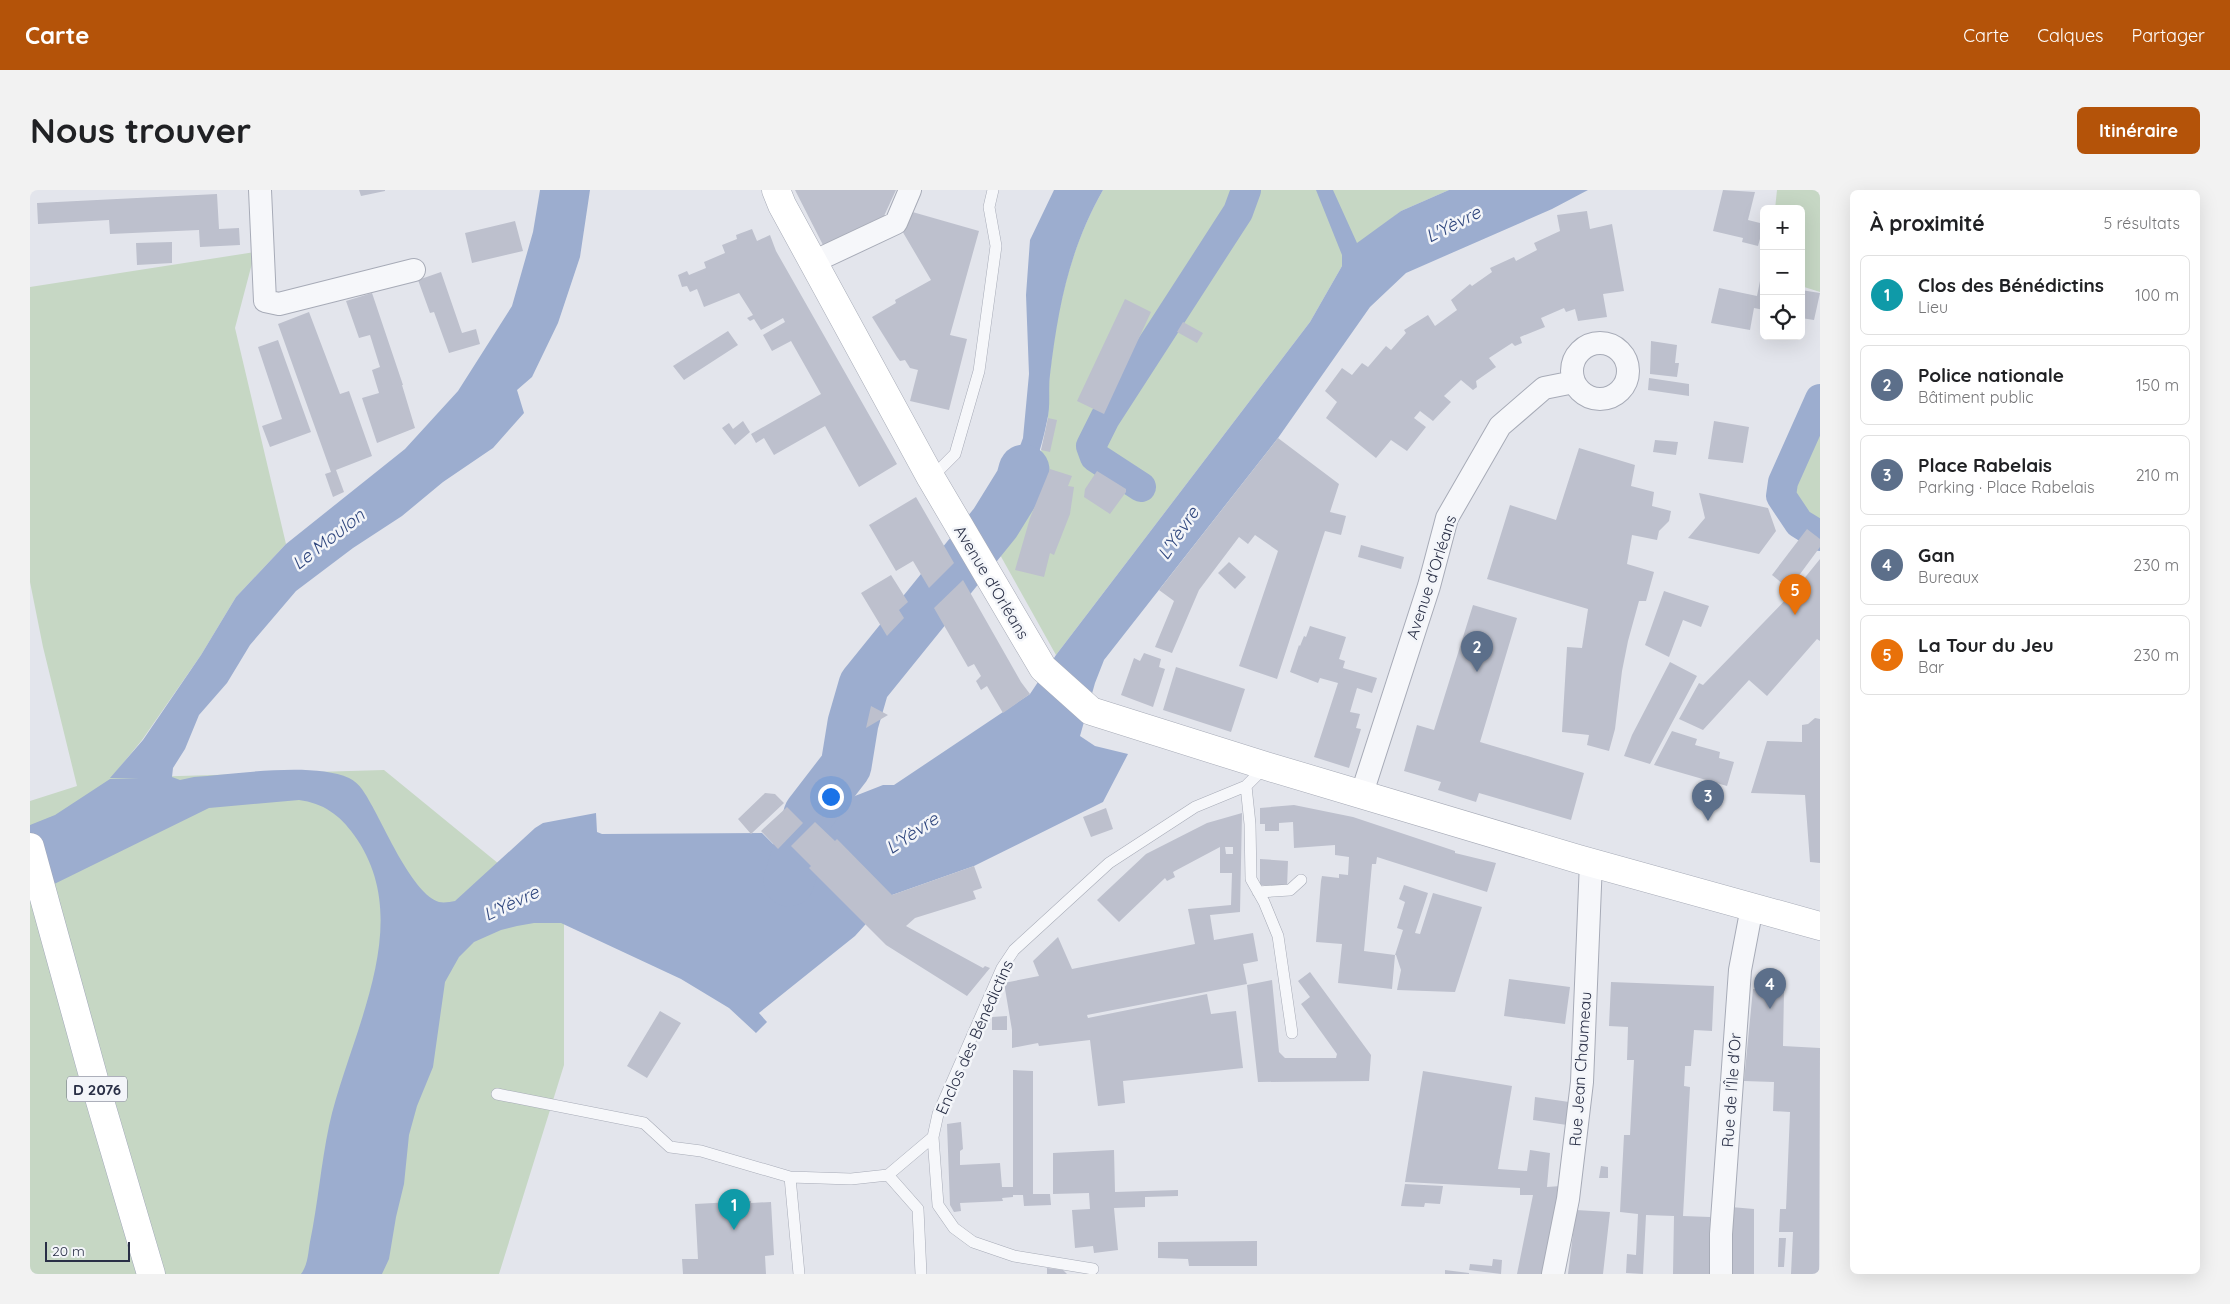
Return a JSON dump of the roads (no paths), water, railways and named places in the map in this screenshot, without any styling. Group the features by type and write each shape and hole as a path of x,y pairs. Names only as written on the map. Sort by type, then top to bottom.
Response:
{"main road":[{"name":"Avenue d'Orléans","path":"776,190 930,478 1043,668 1091,711 1266,766 1584,860 1820,926"},
{"name":"D 2076","path":"30,847 44,904 151,1274"}],"street":[{"path":"260,190 265,301 279,304 414,270"},
{"path":"813,262 896,223 910,190"},
{"name":"Avenue d'Orléans","path":"1362,793 1429,586 1447,518 1500,426 1544,388 1574,382"},
{"name":"Rue Jean Chaumeau","path":"1553,1274 1568,1199 1582,1082 1584,860"},
{"name":"Rue de l'Île d'Or","path":"1720,1274 1721,1234 1740,970 1752,907"}],"lane":[{"path":"930,478 955,454 980,371 996,246 989,207 993,190"},
{"name":"Enclos des Bénédictins","path":"1093,1269 1014,1256 973,1242 954,1228 938,1205 933,1137 938,1114 1002,968 1014,950 1109,863 1195,807 1246,786 1266,766"},
{"path":"1246,786 1250,824 1251,879 1278,936 1292,1034"},
{"path":"1258,892 1290,890 1302,880"},
{"path":"497,1094 644,1123 670,1148 701,1151 790,1177 851,1179 888,1176 933,1137"},
{"path":"888,1176 918,1209 920,1274"},
{"path":"790,1177 799,1274"}],"water":[{"path":"540,190 590,190 580,257 558,323 532,377 517,390 524,413 493,448 443,482 402,516 353,548 296,591 250,645 227,683 199,715 185,749 173,768 172,777 180,780 273,770 334,773 349,778 365,793 400,859 419,887 439,902 455,901 535,828 543,823 596,813 597,832 602,834 762,833 778,849 809,814 883,785 894,785 1030,694 1056,655 1310,322 1342,266 1342,255 1316,190 1333,190 1357,243 1401,211 1449,190 1588,190 1552,209 1406,273 1370,307 1278,438 1104,660 1095,683 1080,736 1095,746 1128,754 1103,802 974,866 892,895 855,936 759,1013 767,1022 756,1033 729,1008 681,979 561,923 534,923 517,926 501,930 474,942 459,957 445,982 433,1067 417,1106 409,1135 404,1184 389,1259 382,1274 301,1274 307,1259 329,1126 338,1091 363,1017 373,979 379,941 380,905 372,869 354,835 330,811 316,804 299,800 209,808 40,891 30,890 30,825 55,815 110,779 139,778 110,778 143,740 201,655 236,597 286,544 405,449 458,391 512,306 533,232"},
{"path":"1054,190 1103,190 1091,212 1073,257 1061,303 1049,381 1048,415 1043,438 1027,488 999,553 983,518 1003,492 1023,438 1029,374 1026,295 1030,240"}],"waterway":[{"path":"1141,487 1095,457 1091,446 1105,418 1238,212 1246,190"},
{"path":"1820,399 1783,482 1781,496 1799,523 1820,536"},
{"path":"789,881 809,814 846,766 853,723 864,685 995,523 1021,481 1024,470"}],"place":[{"name":"La Tour du Jeu","path":"1795,615"},
{"name":"Police nationale","path":"1477,672"},
{"name":"Place Rabelais","path":"1708,821"},
{"name":"Gan","path":"1770,1009"},
{"name":"Clos des Bénédictins","path":"734,1230"}],"water label":[{"name":"L'Yèvre","path":"1453,224"},
{"name":"L'Yèvre","path":"1178,533"},
{"name":"Le Moulon","path":"328,539"},
{"name":"L'Yèvre","path":"912,833"},
{"name":"L'Yèvre","path":"511,903"}]}
